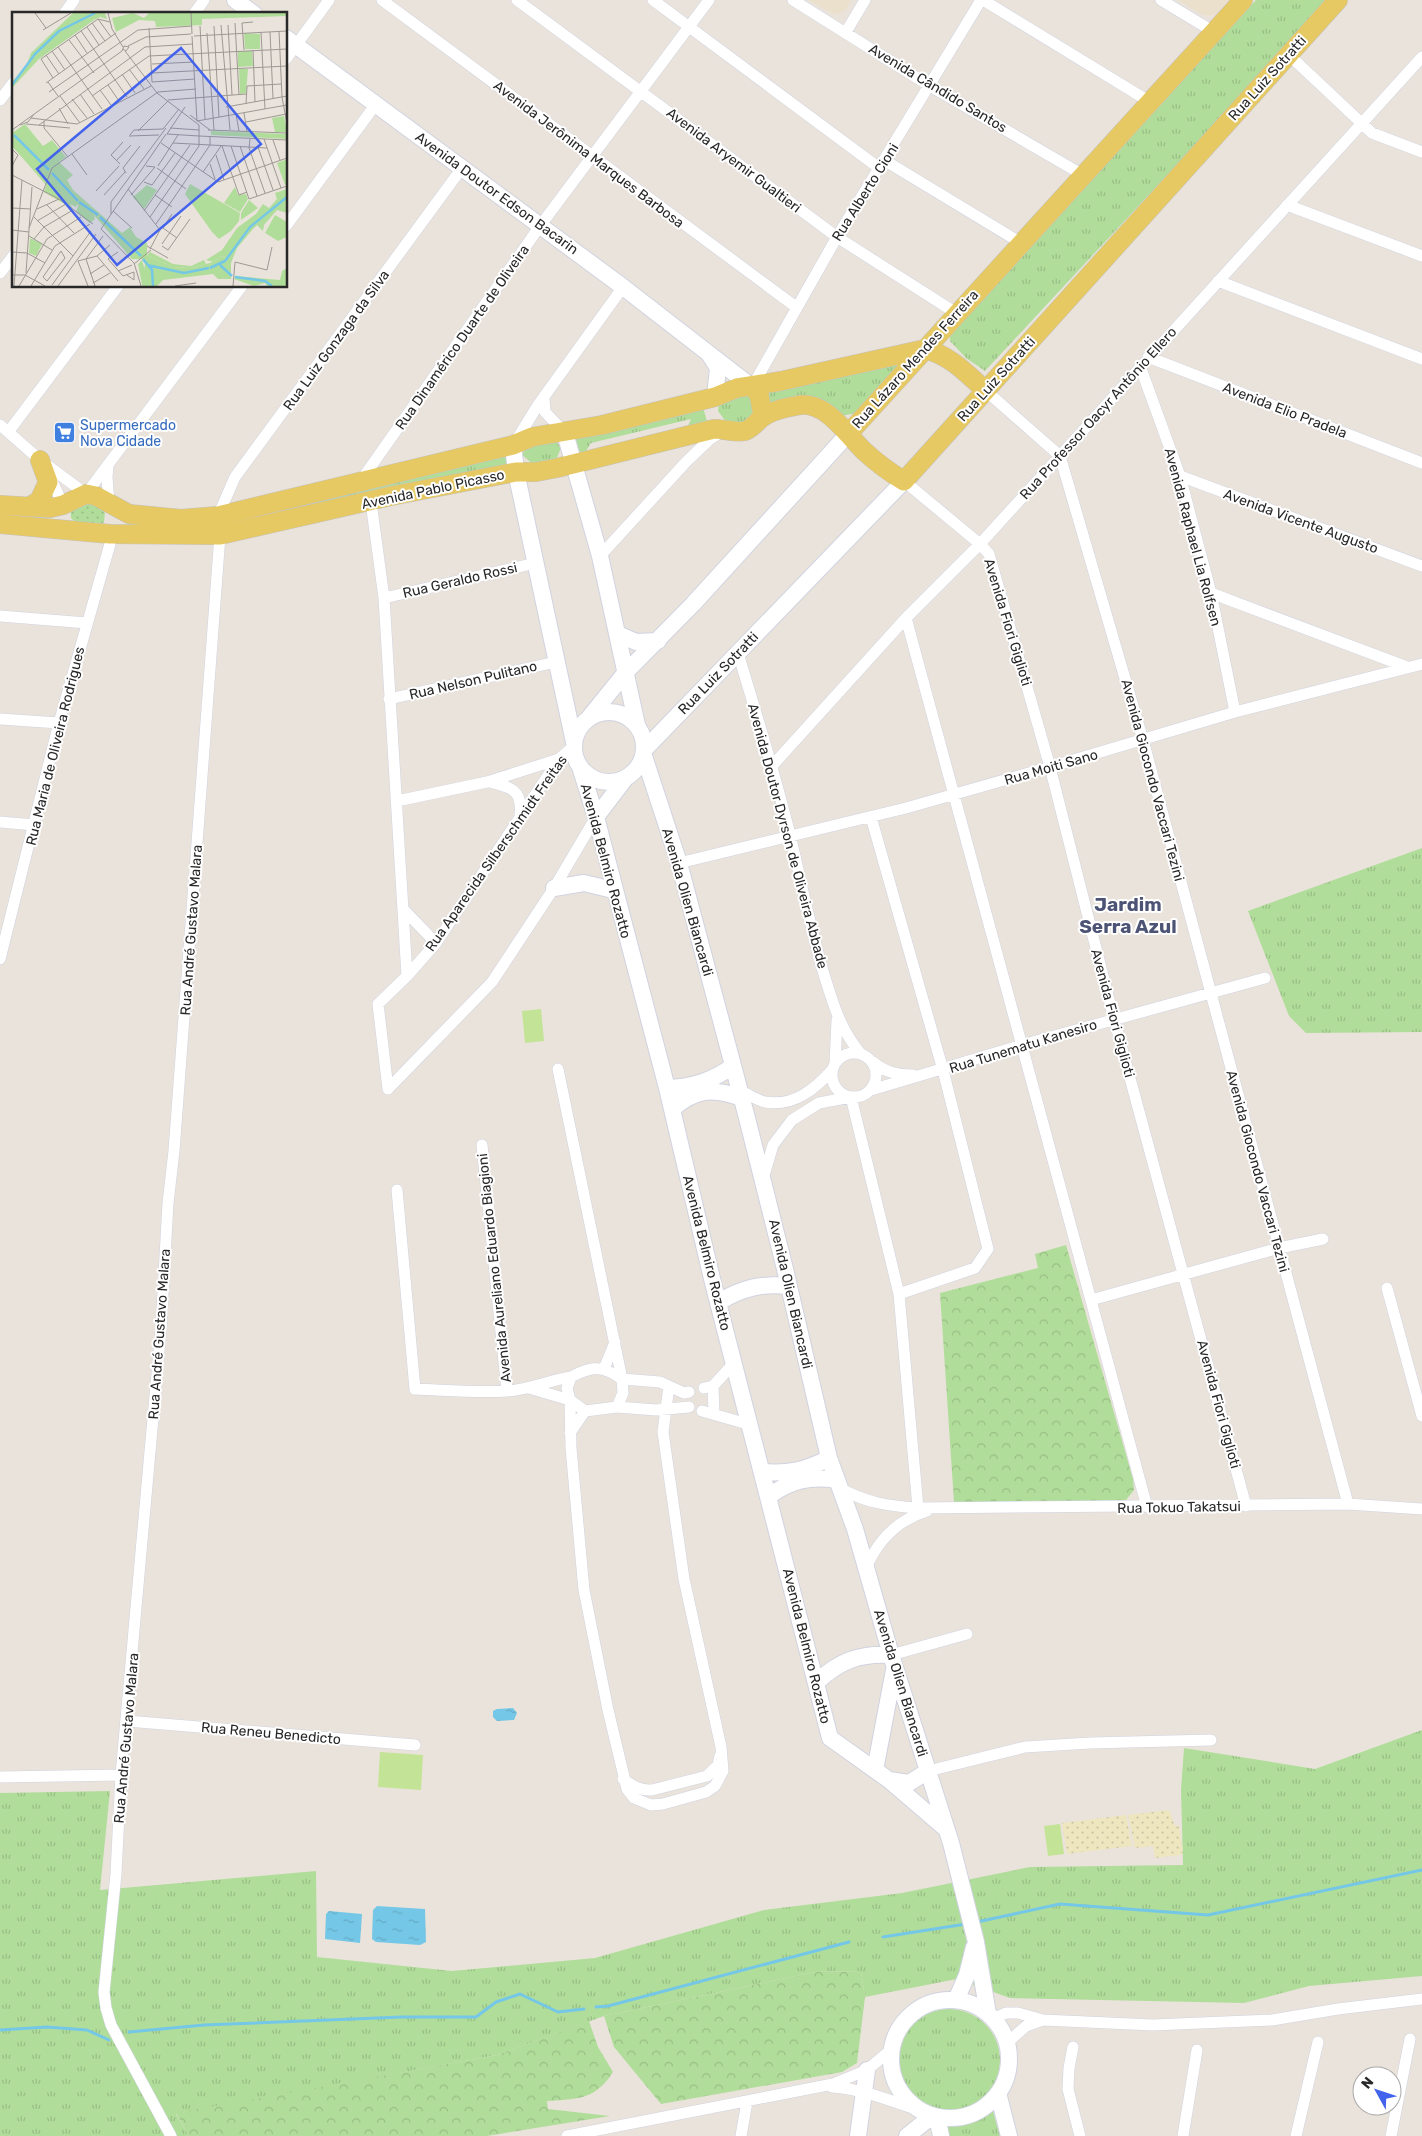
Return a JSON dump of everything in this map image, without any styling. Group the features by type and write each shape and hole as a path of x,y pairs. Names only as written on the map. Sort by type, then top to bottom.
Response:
{"main road":[{"name":"Rua Lázaro Mendes Ferreira","path":"849,434 1020,243 1243,0"},
{"name":"Rua Luiz Sotratti","path":"904,481 1338,0"},
{"path":"925,349 944,355 957,364 985,390"},
{"name":"Avenida Pablo Picasso","path":"86,494 96,496 129,514 181,519 218,516 513,446 532,437 565,433 715,397 726,391 925,349"},
{"path":"752,387 759,394 763,417"},
{"path":"715,397 711,407 711,419 719,429"},
{"name":"Avenida Pablo Picasso","path":"0,524 72,529 110,534 220,535 391,496 516,472 536,472 574,464 719,429 736,432 746,430 763,417 786,408 801,405 810,406 825,413 849,434"},
{"name":"Avenida Fiori Giglioti","path":"849,434 863,450 887,471 904,481"},
{"path":"28,507 39,501 48,482 40,460"},
{"path":"0,505 50,508 63,505 86,494"},
{"path":"109,504 110,534"},
{"path":"63,505 67,522 72,529"}],"street":[{"path":"65,12 74,0"},
{"path":"195,12 204,0"},
{"path":"235,0 251,12"},
{"path":"291,42 330,0"},
{"name":"Avenida Jerônima Marques Barbosa","path":"382,0 796,308"},
{"name":"Avenida Aryemir Gualtieri","path":"517,0 837,237 956,314"},
{"path":"653,0 882,164 1020,243"},
{"name":"Rua Dinamérico Duarte de Oliveira","path":"359,483 540,226 709,0"},
{"name":"Avenida Cândido Santos","path":"793,0 930,86 1083,175"},
{"path":"846,32 865,0"},
{"path":"982,0 1150,102"},
{"name":"Rua Alberto Cioni","path":"752,387 837,237 982,0"},
{"path":"1161,0 1214,32"},
{"name":"Avenida Doutor Edson Bacarin","path":"291,42 623,287 752,387"},
{"path":"1288,54 1372,133 1422,152"},
{"name":"Rua Professor Oacyr Antônio Ellero","path":"772,766 906,618 980,544 1422,57"},
{"path":"0,100 12,85"},
{"path":"288,223 376,104"},
{"name":"Rua Luiz Gonzaga da Silva","path":"218,516 235,477 462,168"},
{"path":"1287,205 1422,256"},
{"path":"0,274 12,258"},
{"path":"1218,281 1422,359"},
{"path":"623,287 513,446 516,472 544,596 574,744 574,754 581,770 594,780 610,783 625,779"},
{"path":"116,288 4,428 40,460 86,494 241,288"},
{"name":"Avenida Doutor Edson Bacarin","path":"706,351 718,368 715,397"},
{"name":"Avenida Elio Pradela","path":"1144,362 1422,463"},
{"name":"Avenida Raphael Lia Rolfsen","path":"1144,362 1180,476 1211,593 1235,712"},
{"path":"985,390 1060,456"},
{"path":"544,399 545,412 565,433 574,464 600,556 637,725"},
{"path":"600,556 686,462 719,429"},
{"name":"Rua Lázaro Mendes Ferreira","path":"588,719 626,672 658,641 849,434"},
{"name":"Avenida Giocondo Vaccari Tezini","path":"1060,456 1143,740 1348,1504"},
{"path":"40,460 54,482 63,505"},
{"path":"108,466 109,504"},
{"name":"Avenida Vicente Augusto","path":"1180,476 1422,566"},
{"name":"Avenida Fiori Giglioti","path":"904,481 980,544 989,554 1050,768 1114,1019 1246,1506"},
{"name":"Rua Luiz Sotratti","path":"645,753 738,653 904,481"},
{"path":"371,502 384,598 407,976"},
{"name":"Rua André Gustavo Malara","path":"171,2136 111,2025 104,1992 116,1874 121,1775 128,1722 161,1329 168,1203 176,1132 220,535 218,516"},
{"name":"Rua Maria de Oliveira Rodrigues","path":"0,959 5,922 35,825 59,723 110,544 110,534"},
{"name":"Rua Geraldo Rossi","path":"384,598 536,563"},
{"path":"1211,593 1407,667"},
{"path":"0,616 87,623"},
{"path":"906,618 1147,1507"},
{"path":"618,634 636,642 658,641"},
{"name":"Avenida Doutor Dyrson de Oliveira Abbade","path":"738,653 772,766 810,926 837,1019 847,1038 860,1053"},
{"name":"Rua Nelson Pulitano","path":"389,699 556,662"},
{"name":"Rua Moiti Sano","path":"679,863 871,816 1050,768 1235,712 1422,664"},
{"path":"554,888 596,818 625,779 637,770 645,753 644,736 637,725 623,714 605,712 588,719 577,733 574,744"},
{"path":"0,719 59,723"},
{"name":"Rua Aparecida Silberschmidt Freitas","path":"554,888 492,982 388,1089 378,1004 407,976 436,942 560,759 574,744"},
{"name":"Avenida Olien Biancardi","path":"645,753 679,863 763,1179 829,1458 866,1568 946,1829 975,1940 991,2016"},
{"path":"397,801 487,782 560,759"},
{"name":"Avenida Belmiro Rozatto","path":"581,770 596,818 613,890 667,1088 713,1283 735,1362 830,1738 875,1770"},
{"path":"487,782 511,788 521,803 520,818"},
{"path":"871,816 943,1070 988,1249 975,1268 899,1294"},
{"path":"0,822 35,825"},
{"path":"554,888 584,883 613,890"},
{"path":"404,911 436,942"},
{"name":"Rua Tunematu Kanesiro","path":"872,1090 1022,1045 1265,978"},
{"name":"Avenida Doutor Dyrson de Oliveira Abbade","path":"834,1067 837,1019"},
{"path":"672,1109 687,1097 705,1091 724,1091 765,1102 791,1101 814,1090 846,1054 860,1053 872,1061 877,1076 872,1090 858,1097 819,1103 792,1120 773,1146 763,1179"},
{"name":"Rua Tunematu Kanesiro","path":"872,1061 882,1070 903,1075 925,1075"},
{"path":"667,1088 685,1087 702,1083 718,1076 733,1066"},
{"path":"834,1067 834,1084 844,1095 851,1097"},
{"path":"558,1069 622,1379 623,1393 617,1407"},
{"path":"851,1097 899,1294 918,1508"},
{"name":"Avenida Aureliano Eduardo Biagioni","path":"482,1145 507,1391"},
{"path":"397,1190 414,1389 507,1391 529,1388 554,1379 571,1378 583,1371 604,1369 622,1379 643,1379 660,1382 684,1393 690,1392"},
{"path":"1091,1300 1279,1248 1323,1239"},
{"path":"713,1283 750,1280 785,1269"},
{"path":"719,1302 734,1292 752,1286 771,1284 789,1286"},
{"path":"1387,1288 1422,1416"},
{"path":"604,1369 615,1342"},
{"path":"714,1413 708,1387 735,1362"},
{"path":"571,1378 567,1388 570,1400 570,1433 584,1590 623,1779 627,1789 634,1798 651,1805 663,1804 706,1792 715,1786 723,1772 721,1747 684,1579 663,1432 669,1386"},
{"path":"529,1388 570,1400 585,1411 617,1407 656,1410 688,1407"},
{"path":"702,1410 751,1425"},
{"path":"570,1433 585,1411"},
{"path":"763,1472 780,1474 797,1472 829,1458"},
{"path":"769,1496 784,1485 801,1479 819,1477 839,1485"},
{"name":"Rua Tokuo Takatsui","path":"839,1485 862,1500 881,1505 936,1509 1348,1504 1422,1510"},
{"name":"Rua Tokuo Takatsui","path":"866,1568 881,1540 893,1529 906,1520 936,1509"},
{"path":"817,1682 843,1662 858,1656 874,1654 893,1661 967,1634"},
{"path":"893,1661 875,1770 946,1829"},
{"name":"Rua Reneu Benedicto","path":"128,1722 415,1745"},
{"path":"889,1780 909,1783 928,1771 1025,1747 1090,1743 1211,1740"},
{"path":"623,1779 634,1787 646,1790 707,1776 718,1766 721,1747"},
{"path":"0,1777 121,1775"},
{"path":"956,2000 967,1975 975,1940"},
{"path":"991,2016 1018,2013 1043,2020 1153,2025 1272,2020 1338,2008 1422,1999"},
{"path":"816,2087 846,2088 882,2097 930,2115 954,2118 971,2114 986,2106 998,2093 1006,2077 1009,2060 1007,2043 1001,2030 991,2016 973,2005 956,2000 934,2003 914,2012 902,2025 892,2049 892,2068 897,2085 912,2104 930,2115 941,2136"},
{"path":"1007,2043 1026,2026 1043,2020"},
{"path":"1392,2136 1410,2039"},
{"path":"1296,2136 1318,2042"},
{"path":"1073,2047 1068,2089 1080,2136"},
{"path":"567,2136 622,2131 850,2078 867,2070 892,2049"},
{"path":"1183,2136 1197,2050"},
{"path":"858,2136 867,2070"},
{"path":"998,2093 1009,2136"},
{"path":"741,2136 747,2102"},
{"path":"907,2136 930,2115"}],"shaded area":[{"path":"808,0 851,0 846,10 835,15"},
{"path":"1178,0 1229,0 1213,16 1203,15"}],"green space":[{"path":"1256,0 1330,0 985,371 966,358 950,341 950,333"},
{"path":"903,361 857,413 841,416 823,402 810,396 773,404 770,402 768,395 771,391"},
{"path":"733,393 752,396 759,411 741,426 726,422 718,411 719,404"},
{"path":"703,407 708,425 687,428 691,419 591,443 584,454 579,451 575,436"},
{"path":"555,440 561,448 556,460 533,464 522,455 532,445"},
{"path":"511,452 512,466 232,526 231,523 234,520"},
{"path":"90,503 101,508 105,513 104,522 101,525 75,522 71,518 73,507 79,504"},
{"path":"1422,848 1422,1032 1306,1033 1289,1016 1248,911"},
{"path":"541,1009 544,1041 525,1043 522,1011"},
{"path":"1066,1245 1133,1479 1134,1490 1126,1500 1118,1502 954,1502 940,1293 1038,1268 1035,1254"},
{"path":"1422,1730 1422,1976 1309,1986 1244,2003 1010,1998 957,1979 865,1997 861,1971 815,1972 604,2016 497,2055 176,2114 189,2136 0,2136 0,1793 110,1791 100,1890 316,1871 317,1957 452,1971 595,1958 764,1910 902,1893 1030,1867 1183,1865 1181,1790 1184,1748 1315,1769"},
{"path":"380,1752 423,1755 421,1790 378,1787"},
{"path":"1060,1824 1064,1854 1048,1856 1044,1826"},
{"path":"861,1971 865,1997 857,2063 842,2072 661,2104 614,2047 604,2016 815,1972"},
{"path":"949,2009 968,2013 985,2024 996,2041 1000,2060 996,2079 985,2096 968,2107 949,2111 930,2107 913,2096 902,2079 898,2060 902,2041 913,2024 930,2013"},
{"path":"589,2021 598,2047 613,2072 592,2093 568,2100 547,2101 548,2109 610,2116 487,2136 189,2136 176,2113 497,2055"},
{"path":"993,2111 1000,2136 944,2136 942,2126 956,2126 969,2123 981,2119"}],"sand":[{"path":"1169,1810 1175,1826 1179,1825 1183,1852 1181,1855 1155,1858 1153,1846 1135,1848 1128,1815"},
{"path":"1126,1815 1132,1846 1067,1854 1062,1823"}],"water":[{"path":"513,1708 517,1713 514,1720 497,1721 493,1717 493,1711 497,1709"},
{"path":"377,1906 425,1909 426,1942 420,1945 376,1942 372,1939 373,1910"},
{"path":"329,1911 362,1914 360,1943 325,1939 326,1914"}],"waterway":[{"path":"977,1922 1060,1904 1208,1915 1422,1870"},
{"path":"883,1937 966,1924"},
{"path":"596,2007 608,2006 849,1942"},
{"path":"129,2032 204,2025 402,2017 476,2017 496,2002 520,1994 558,2012 584,2009"},
{"path":"0,2030 47,2027 87,2030 109,2040"}],"place":[{"name":"Supermercado Nova Cidade","path":"64,433"}],"district":[{"name":"Jardim Serra Azul","path":"1128,915"}]}
